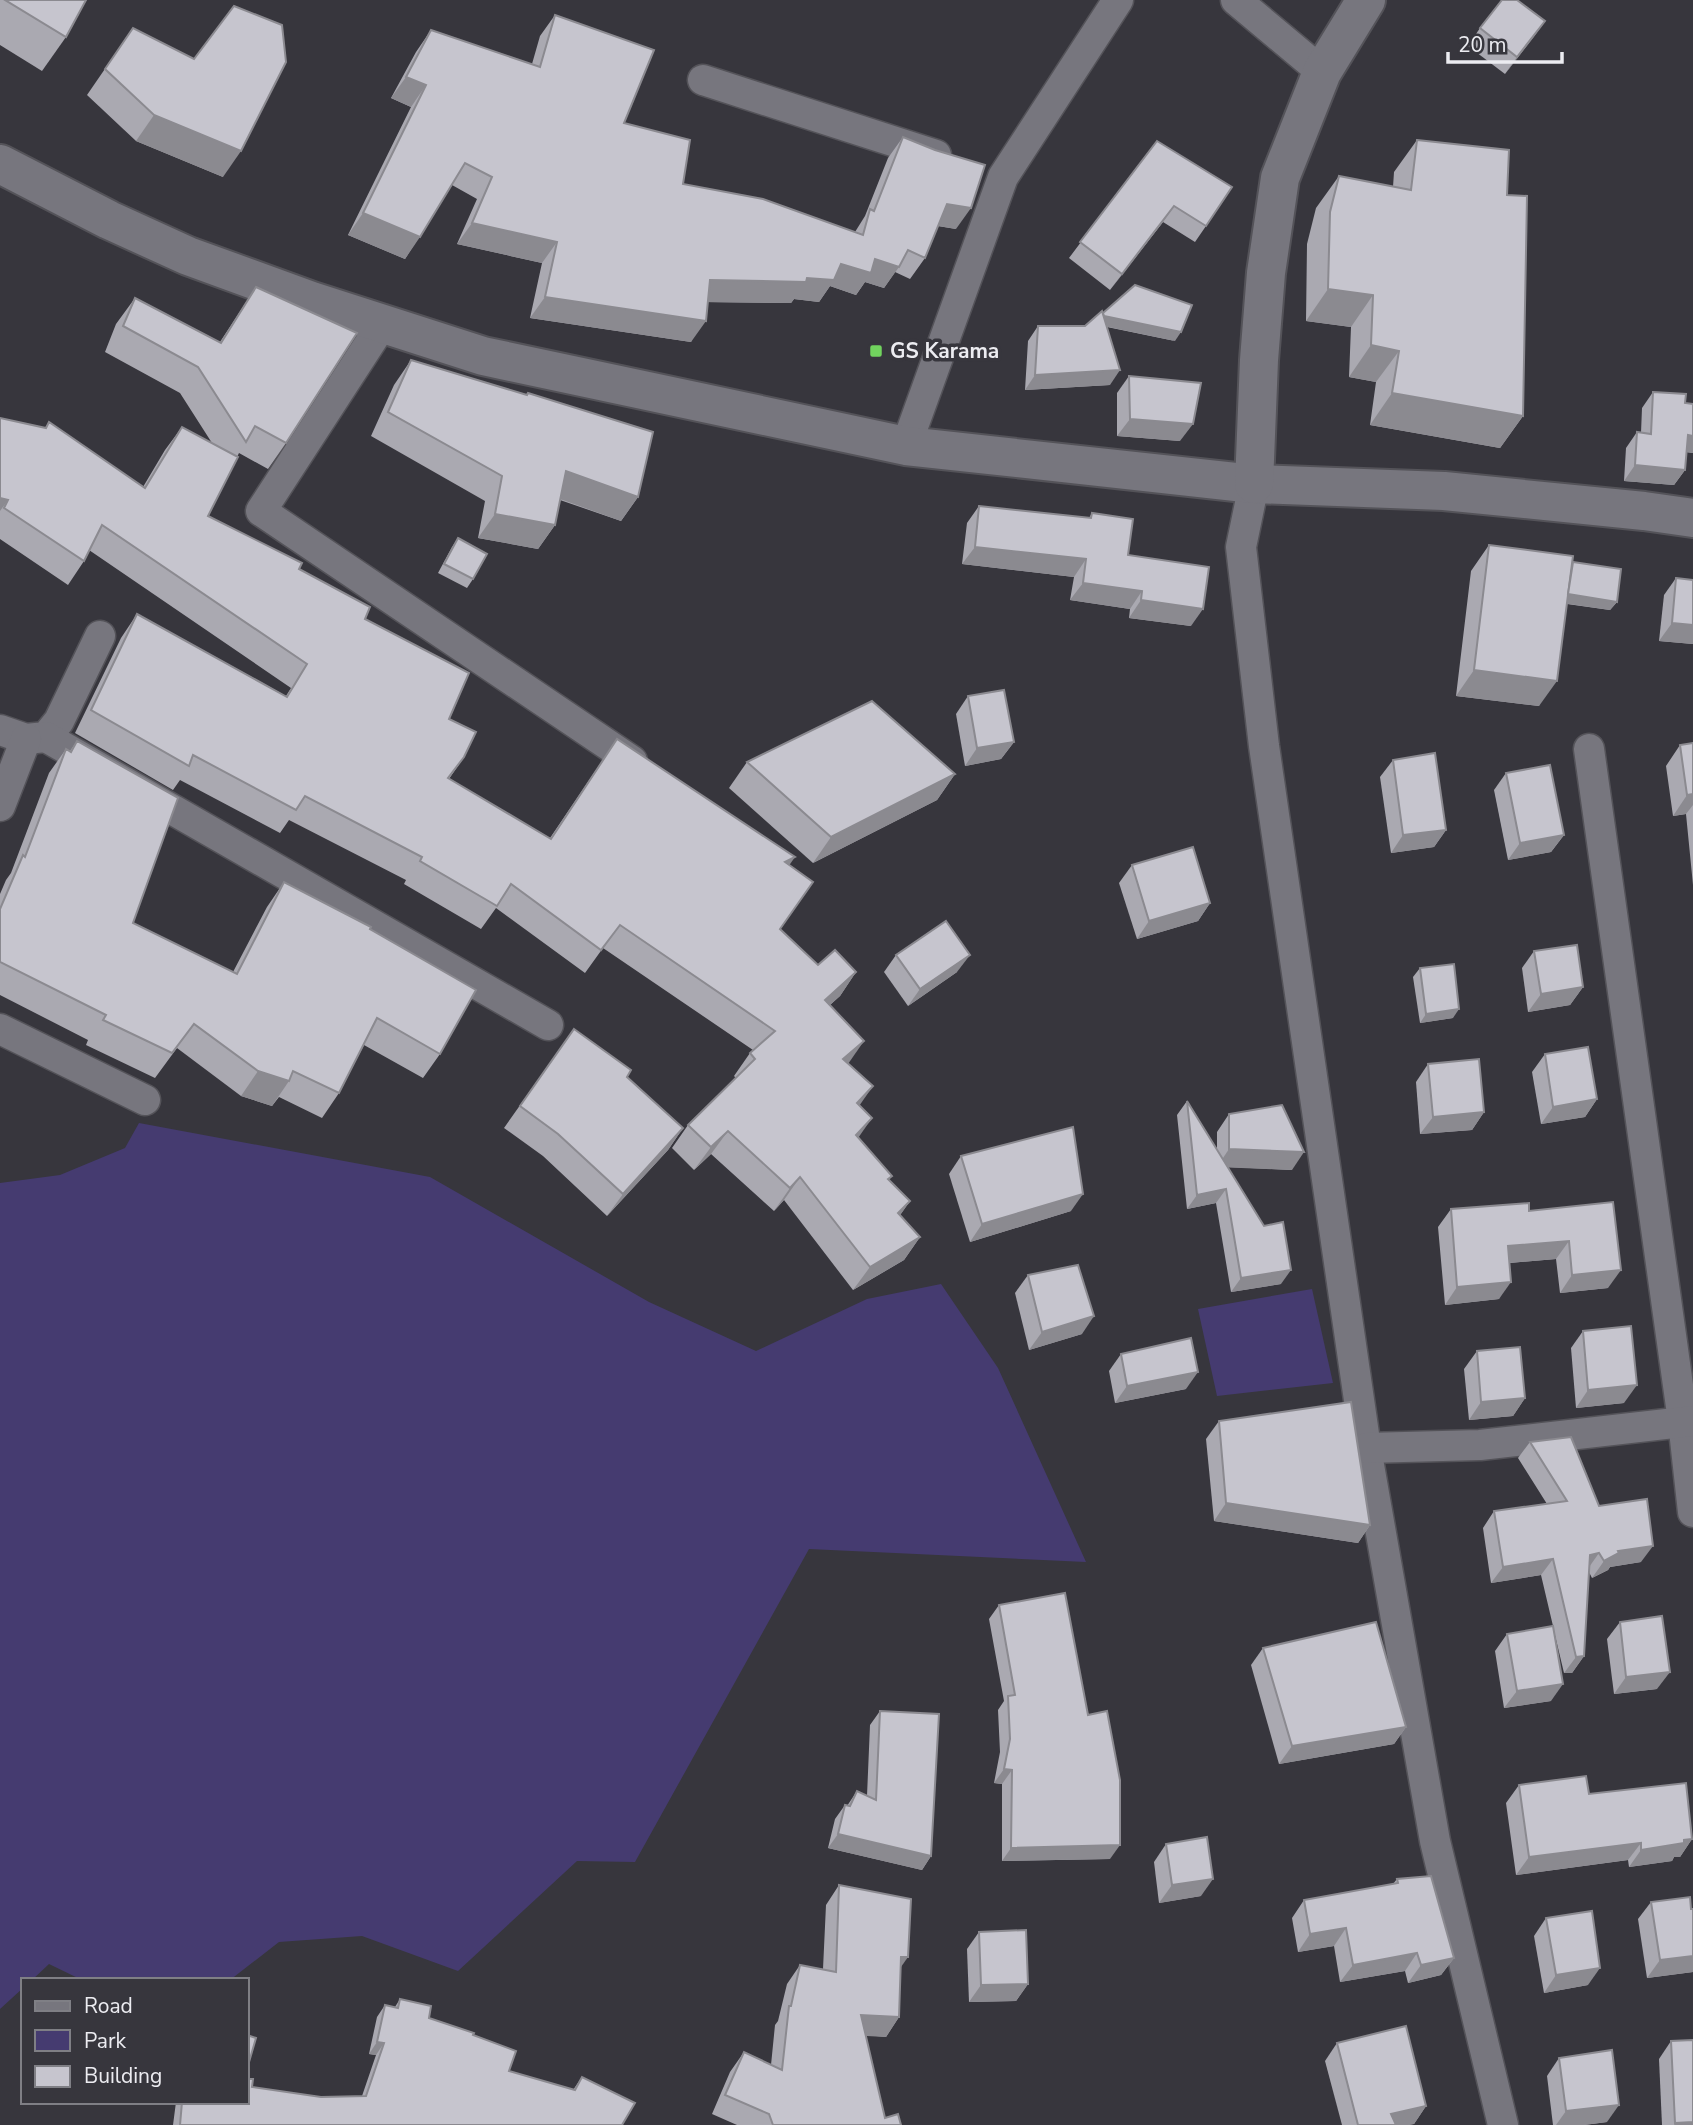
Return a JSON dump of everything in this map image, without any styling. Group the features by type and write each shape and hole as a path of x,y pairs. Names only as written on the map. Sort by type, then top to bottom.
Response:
{"main road":[{"path":"1254,484 1266,273 1280,178 1322,72 1366,0"},
{"path":"0,164 188,256 312,301 483,356 906,446 1254,484 1444,491 1693,518"}],"street":[{"path":"906,446 981,170 1118,0"},
{"path":"1236,0 1322,72"},
{"path":"703,80 981,170"},
{"path":"383,323 261,511 632,761"},
{"path":"1254,484 1241,547 1264,746 1366,1448 1435,1842 1503,2125"},
{"path":"0,806 24,736 59,721 100,636"},
{"path":"24,736 548,1025"},
{"path":"1589,749 1688,1421 1693,1512"},
{"path":"0,1029 145,1100"},
{"path":"1366,1448 1480,1445 1688,1421"}],"green space":[{"path":"139,1123 430,1177 649,1302 756,1351 867,1299 941,1284 998,1368 1086,1562 809,1549 635,1862 577,1861 458,1971 362,1936 279,1942 233,1978 78,1978 49,1964 34,1978 21,1978 21,1990 0,2009 0,1183 60,1175 125,1148"},
{"path":"1312,1289 1333,1383 1217,1396 1198,1309"}],"building":[{"path":"5,0 86,0 66,37"},
{"path":"1502,0 1517,0 1545,21 1517,57 1480,28"},
{"path":"234,6 282,25 286,62 241,151 154,115 105,69 133,28 194,59"},
{"path":"555,15 654,50 624,123 690,140 683,184 763,199 863,235 870,209 874,211 903,137 985,165 971,208 947,204 925,258 908,250 899,267 875,259 871,273 841,264 834,280 710,280 706,321 545,297 557,242 472,223 492,177 465,163 420,237 363,213 426,85 406,77 431,30 540,67"},
{"path":"1417,140 1509,150 1507,195 1527,196 1523,416 1392,393 1399,351 1371,345 1373,295 1328,289 1330,212 1339,176 1411,190"},
{"path":"1157,141 1232,187 1206,226 1174,206 1122,274 1080,242"},
{"path":"1135,285 1192,305 1181,332 1104,316 1103,313"},
{"path":"256,287 357,333 286,443 255,426 246,442 198,367 123,326 135,298 221,343"},
{"path":"1102,311 1120,370 1035,375 1038,326 1085,326"},
{"path":"411,360 653,432 638,497 566,471 555,525 495,514 502,476 388,412"},
{"path":"1129,376 1201,383 1193,424 1130,419"},
{"path":"1653,392 1686,394 1685,403 1693,404 1693,436 1688,435 1685,470 1635,465 1637,432 1651,434"},
{"path":"0,418 46,428 49,422 145,488 182,427 238,457 208,516 302,563 299,569 370,607 365,619 469,673 449,719 476,732 464,757 448,778 551,839 617,739 795,857 785,862 813,882 780,929 818,965 835,950 856,972 825,1000 864,1041 843,1059 873,1086 857,1103 872,1118 856,1135 892,1176 888,1179 910,1201 898,1213 920,1237 870,1267 800,1177 790,1188 728,1131 711,1147 688,1125 755,1059 750,1053 775,1031 620,925 601,950 511,884 497,906 420,861 422,857 305,796 296,810 193,755 189,766 91,710 137,614 287,697 307,664 102,525 84,561 4,508 8,500 0,498"},
{"path":"979,506 1091,518 1092,513 1133,519 1128,555 1209,567 1203,609 1141,600 1142,591 1083,583 1086,559 975,547"},
{"path":"458,538 487,554 473,579 444,564"},
{"path":"1489,545 1573,556 1557,681 1474,670"},
{"path":"1573,562 1621,569 1617,602 1568,594"},
{"path":"1676,578 1693,580 1693,625 1672,623"},
{"path":"1004,690 1014,742 977,748 968,696"},
{"path":"872,701 955,774 831,837 747,762"},
{"path":"77,741 178,798 133,923 237,974 284,882 371,927 370,929 476,990 440,1054 377,1018 339,1093 293,1071 289,1081 258,1071 194,1024 172,1053 103,1020 106,1015 0,962 0,909 23,855 25,857 66,749 71,752"},
{"path":"1693,743 1693,794 1687,795 1680,745"},
{"path":"1435,753 1446,830 1403,835 1393,760"},
{"path":"1550,765 1564,835 1520,843 1506,773"},
{"path":"1193,847 1210,903 1149,921 1132,865"},
{"path":"946,921 970,955 920,989 896,955"},
{"path":"1577,945 1583,987 1541,994 1534,951"},
{"path":"1454,964 1459,1009 1426,1014 1420,968"},
{"path":"574,1029 631,1070 627,1077 683,1128 623,1194 558,1134 520,1106"},
{"path":"1588,1047 1597,1099 1553,1107 1545,1054"},
{"path":"1479,1059 1484,1112 1433,1117 1428,1064"},
{"path":"1187,1101 1264,1226 1283,1222 1291,1270 1241,1278 1226,1189 1197,1195"},
{"path":"1282,1105 1304,1152 1229,1149 1229,1114"},
{"path":"1073,1127 1083,1194 982,1224 961,1156"},
{"path":"1613,1202 1621,1270 1572,1275 1569,1241 1508,1246 1511,1282 1457,1287 1451,1209 1529,1203 1529,1211"},
{"path":"1078,1265 1094,1316 1042,1332 1028,1275"},
{"path":"1631,1326 1637,1385 1588,1390 1583,1331"},
{"path":"1191,1338 1198,1372 1127,1386 1121,1354"},
{"path":"1520,1347 1525,1398 1481,1402 1477,1351"},
{"path":"1351,1402 1370,1525 1226,1503 1219,1421"},
{"path":"1571,1437 1599,1506 1647,1499 1653,1546 1618,1551 1619,1553 1604,1561 1599,1553 1590,1555 1584,1656 1576,1657 1553,1559 1503,1567 1494,1511 1567,1501 1530,1442"},
{"path":"1065,1593 1088,1715 1107,1711 1120,1780 1120,1845 1011,1848 1012,1770 1004,1769 1010,1739 1008,1696 1015,1695 999,1605"},
{"path":"1662,1616 1670,1672 1626,1677 1620,1622"},
{"path":"1376,1622 1406,1727 1292,1746 1263,1648"},
{"path":"1553,1626 1563,1684 1517,1691 1507,1634"},
{"path":"880,1711 939,1714 931,1856 838,1834 845,1805 850,1806 857,1791 876,1800"},
{"path":"1586,1776 1589,1794 1686,1783 1692,1839 1684,1840 1684,1843 1641,1850 1641,1843 1529,1857 1519,1785"},
{"path":"1207,1837 1213,1879 1172,1885 1166,1844"},
{"path":"1431,1876 1454,1958 1421,1965 1417,1953 1353,1965 1346,1928 1310,1934 1304,1900 1398,1883 1397,1879"},
{"path":"839,1885 911,1899 908,1957 901,1957 899,2017 861,2015 885,2118 898,2114 901,2125 773,2125 769,2114 725,2095 744,2052 782,2070 789,2006 800,1965 836,1972"},
{"path":"1690,1897 1693,1909 1693,1956 1660,1960 1651,1902"},
{"path":"1592,1911 1600,1968 1556,1975 1546,1918"},
{"path":"1026,1930 1028,1984 981,1985 979,1932"},
{"path":"400,1999 431,2006 429,2018 516,2051 509,2071 575,2090 582,2077 635,2103 622,2125 180,2125 182,2104 248,2104 248,2079 253,2079 252,2087 321,2097 366,2096 384,2043 377,2042 385,2005 398,2008"},
{"path":"1406,2026 1426,2106 1391,2114 1396,2125 1358,2125 1337,2043"},
{"path":"248,2035 256,2038 248,2066"},
{"path":"1693,2040 1693,2122 1675,2123 1671,2041"},
{"path":"1612,2050 1619,2105 1566,2111 1559,2058"}],"place":[{"name":"GS Karama","path":"876,351"}]}
